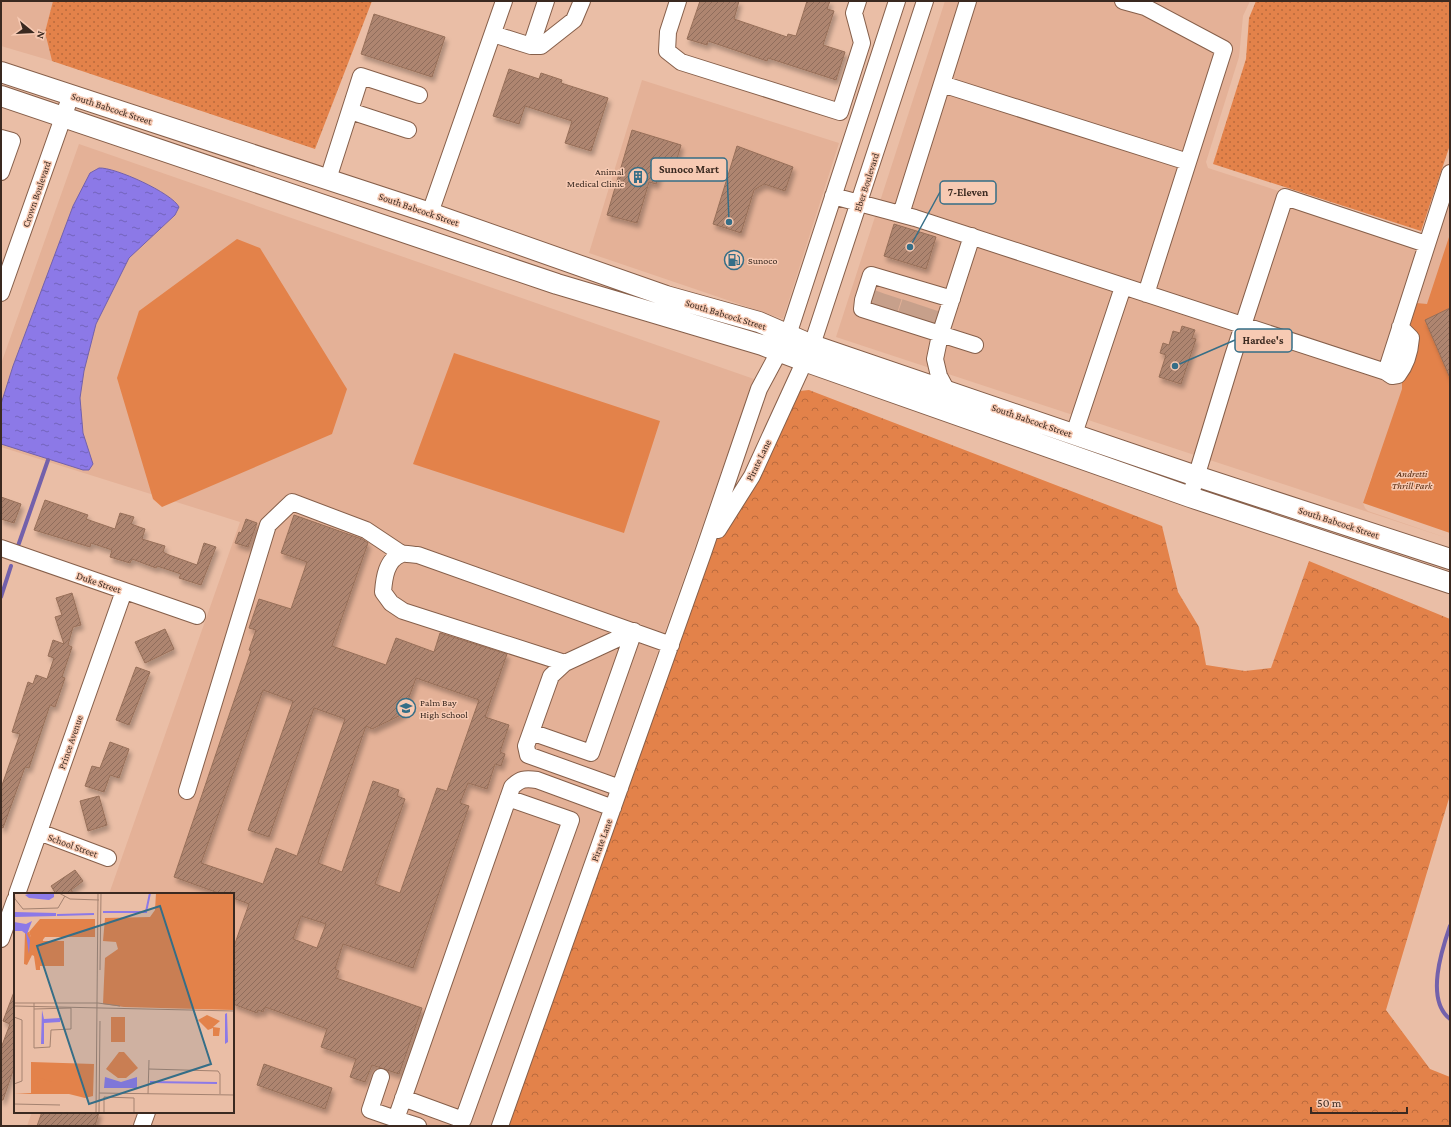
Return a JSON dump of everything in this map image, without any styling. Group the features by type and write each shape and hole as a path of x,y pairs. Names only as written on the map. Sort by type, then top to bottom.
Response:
{"main road":[{"name":"South Babcock Street","path":"1,72 430,212 666,296 758,322 784,343"},
{"name":"South Babcock Street","path":"1,96 557,284 784,343 1190,497 1450,583"},
{"name":"South Babcock Street","path":"808,353 947,391 1196,476 1450,559"}],"street":[{"path":"430,212 504,1"},
{"path":"531,46 546,1"},
{"path":"493,34 531,46 541,46 574,20 582,1"},
{"path":"678,1 668,32 668,50 681,62 859,118"},
{"path":"840,112 862,43 854,13 858,1"},
{"path":"784,343 834,196 897,1"},
{"name":"Eber Boulevard","path":"808,353 925,1"},
{"path":"901,214 968,1"},
{"path":"1124,1 1145,7 1224,49 1146,294"},
{"path":"328,179 361,76 419,95"},
{"path":"942,84 1188,162"},
{"name":"Crown Boulevard","path":"1,293 71,95"},
{"path":"350,111 408,130"},
{"path":"1,138 12,142 1,172"},
{"path":"834,196 901,214 972,236 1123,287 1386,372 1426,244 1450,174"},
{"path":"1190,497 1243,325 1285,197 1426,244"},
{"path":"947,391 939,376 935,359 920,326 929,296 972,236"},
{"path":"929,296 891,286 871,275 863,300 862,309 882,313 974,345"},
{"path":"1074,434 1123,287"},
{"name":"Pirate Lane","path":"500,1126 671,645 759,389 784,343"},
{"name":"Pirate Lane","path":"703,553 752,476 808,353"},
{"path":"187,791 268,525 292,502 366,530 402,554 418,555 671,645"},
{"name":"Duke Street","path":"1,548 197,616"},
{"path":"402,554 391,562 384,576 383,592 391,603 403,611 565,664"},
{"name":"Prince Avenue","path":"17,893 124,591"},
{"path":"620,788 528,755 526,746 551,676 565,664 634,631"},
{"path":"531,732 591,753 634,631"},
{"path":"396,1119 512,787 519,780 527,778 613,808"},
{"path":"403,1098 463,1120 572,820 508,798"},
{"name":"School Street","path":"39,832 108,858"},
{"path":"1,940 14,903"},
{"path":"381,1077 370,1110 418,1126"},
{"path":"142,1126 147,1113"}],"shaded area":[{"path":"1,1 53,1 45,32 52,61 1,46"},
{"path":"945,1 1250,1 1243,16 1239,57 1206,162 1208,168 1420,237 1428,233 1450,165 1450,511 1372,475 1363,503 1368,511 1450,539 836,337"},
{"path":"642,80 839,143 783,319 589,253"},
{"name":"Palm Bay High School","path":"79,144 754,379 491,1126 27,1126 32,1113 234,1113 234,893 109,893 240,522 1,447 1,364"}],"green space":[{"path":"53,1 372,1 315,149 52,61 45,32"},
{"path":"1256,1 1450,1 1450,145 1421,231 1213,164 1246,59 1249,18"},
{"name":"Andretti Thrill Park","path":"1450,234 1450,533 1363,503 1402,389 1402,382 1415,339 1408,327 1416,303 1427,304"},
{"path":"237,239 260,248 347,389 332,434 162,507 153,499 117,378 139,311"},
{"path":"454,353 660,421 624,533 413,464"},
{"path":"809,390 1162,526 1178,592 1199,627 1206,665 1245,671 1271,668 1309,561 1450,619 1450,795 1386,1010 1430,1069 1450,1077 1450,1126 500,1126 703,553 790,392"}],"water":[{"path":"99,168 129,176 155,188 174,201 179,207 175,215 129,258 96,324 84,371 80,398 83,433 93,464 89,470 83,470 1,444 1,404 13,366 73,206 90,173"}],"building":[{"path":"700,1 739,1 734,19 787,37 788,34 796,36 807,1 830,1 827,9 834,11 823,45 845,52 836,80 768,58 767,61 708,41 707,45 687,39"},
{"path":"374,14 445,37 432,77 361,54"},
{"path":"509,69 539,79 541,73 562,80 561,83 608,98 591,151 565,143 572,121 525,106 519,124 493,116"},
{"name":"Animal Medical Clinic","path":"632,130 681,145 673,173 661,169 656,184 649,182 637,223 607,215"},
{"path":"737,146 793,167 785,191 764,184 754,190 741,233 713,224"},
{"path":"894,224 936,237 926,269 884,256"},
{"path":"1450,308 1450,378 1425,320"},
{"path":"1182,326 1195,330 1192,338 1196,339 1181,384 1159,377 1166,355 1160,353 1163,343 1169,345 1173,331 1180,333"},
{"path":"1,497 21,504 14,523 1,519"},
{"path":"45,500 88,515 86,519 115,529 120,513 134,517 131,524 145,529 142,539 165,546 163,552 197,565 204,543 216,547 201,585 179,578 181,574 157,566 156,568 132,559 130,563 110,557 112,550 91,543 90,547 34,530"},
{"path":"294,515 362,539 368,543 332,646 386,665 396,638 434,652 440,633 507,654 485,717 509,725 500,752 505,754 501,766 495,764 487,789 468,783 460,803 469,806 413,968 343,944 335,969 339,971 336,978 422,1008 399,1074 372,1065 365,1082 350,1077 356,1059 321,1047 327,1029 265,1007 263,1012 258,1010 257,1013 234,1004 234,946 249,904 234,898 234,893 218,893 174,877 251,651 249,650 256,630 249,628 259,599 291,609 307,562 281,553","holes":["416,678 479,700 447,791 437,788 400,893 375,884 405,799 397,796 399,790 373,781 342,872 318,863 366,726 372,729 403,714","263,690 293,701 248,830 269,837 314,708 345,719 297,856 276,848 263,884 201,863","301,916 326,924 317,948 293,939"]},
{"path":"246,519 257,523 248,547 235,543 239,532 241,533"},
{"path":"72,593 81,625 73,627 68,645 72,647 62,677 65,678 55,707 50,705 29,768 25,767 3,828 1,827 1,788 20,734 12,732 28,682 33,684 36,675 47,679 54,658 48,656 53,640 64,644 55,617 62,615 56,598"},
{"path":"165,629 174,649 145,663 135,642"},
{"path":"136,667 150,672 129,725 116,720"},
{"path":"110,742 129,749 119,778 110,775 104,792 85,786 92,766 100,768"},
{"path":"99,796 107,825 88,831 80,801"},
{"path":"75,870 83,881 71,890 73,893 55,893 51,886"},
{"path":"14,992 14,1068 3,1100 1,1100 1,1048 10,1024 3,1021"},
{"path":"264,1064 332,1088 325,1109 257,1085"},
{"path":"42,1113 99,1113 95,1126 37,1126"}],"waterway":[{"path":"18,546 48,460"},
{"path":"1,597 11,566"},
{"path":"1450,926 1440,961 1437,987 1438,1000 1442,1010 1450,1019"}],"tunnel":[{"path":"877,308 884,289"},
{"path":"889,312 895,293"},
{"path":"905,317 912,296"},
{"path":"917,321 924,300"},
{"path":"929,325 936,304"}],"place":[{"name":"Animal Medical Clinic","path":"638,177"},
{"name":"Sunoco Mart","path":"729,222"},
{"name":"7-Eleven","path":"910,247"},
{"name":"Sunoco","path":"734,260"},
{"name":"Hardee's","path":"1175,366"},
{"name":"Palm Bay High School","path":"406,708"}]}
